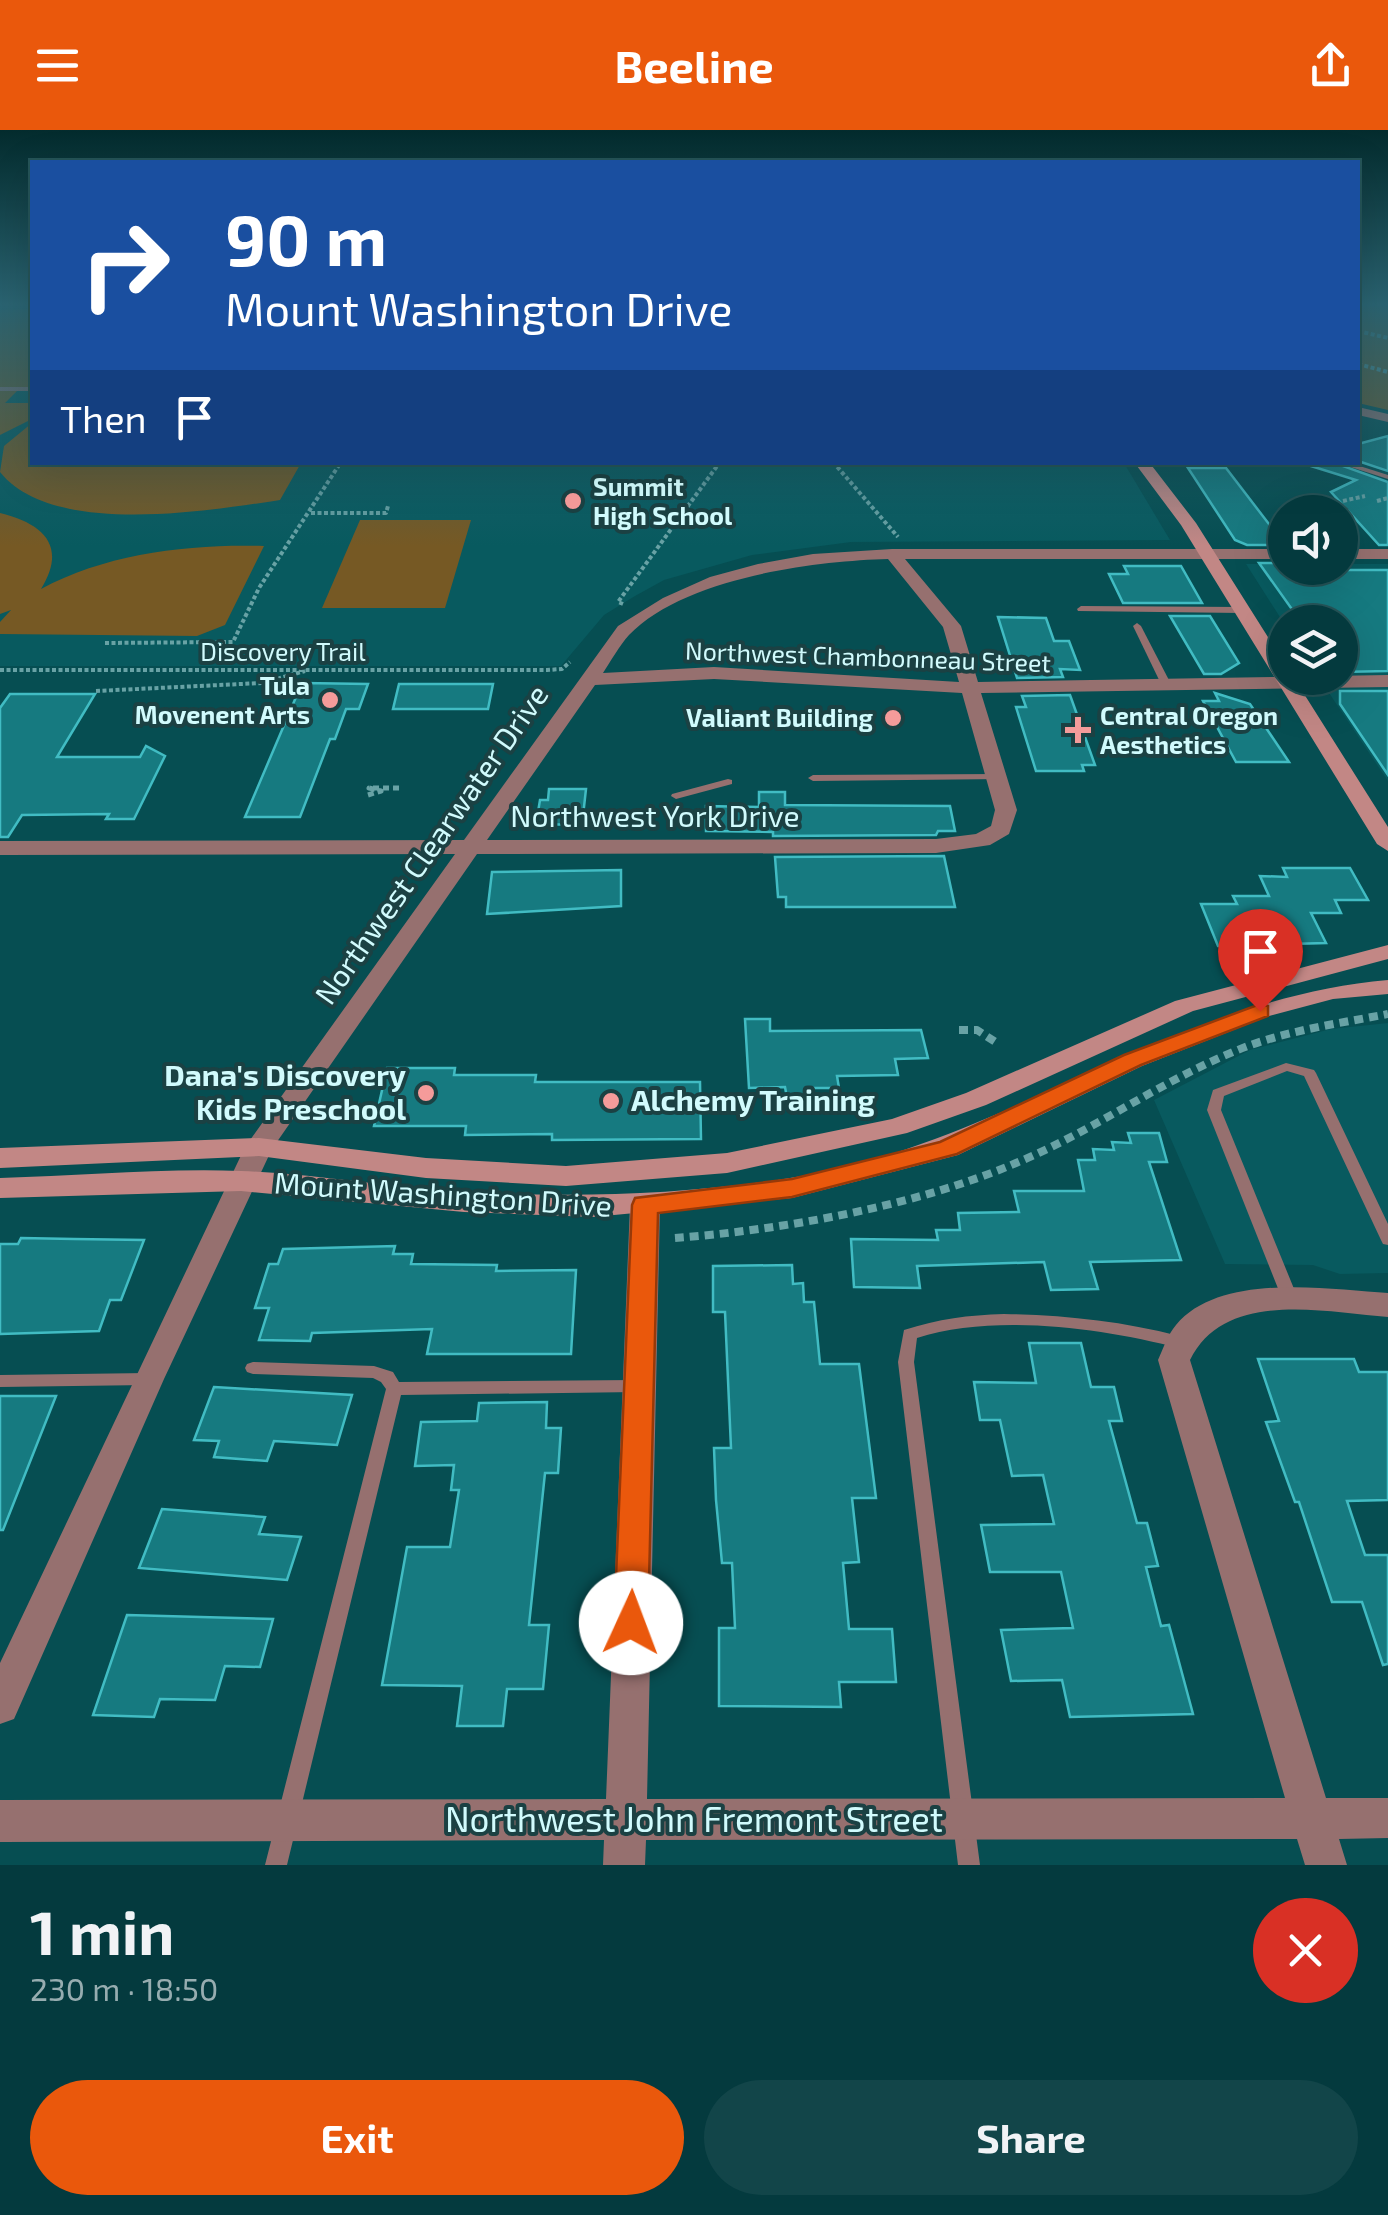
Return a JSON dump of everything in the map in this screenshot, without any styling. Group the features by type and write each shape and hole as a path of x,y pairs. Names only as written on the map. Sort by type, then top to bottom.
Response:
{"main road":[{"path":"1143,465 1206,554 1268,653"},
{"path":"1295,695 1388,844"},
{"name":"Mount Washington Drive","path":"0,1158 259,1147 517,1176 617,1174 767,1156 897,1127 976,1099 1184,1006 1387,949"},
{"name":"Mount Washington Drive","path":"0,1188 241,1182 542,1207 645,1205 792,1188 948,1148 1208,1028 1300,999 1388,987"}],"street":[{"path":"1360,411 1388,418"},
{"name":"Northwest Clearwater Drive","path":"0,1706 148,1379 259,1147 469,848 576,674 624,630 687,589 767,565 899,548 1268,554"},
{"name":"Northwest York Drive","path":"0,848 960,844 982,840 1001,829 1006,810 999,777 952,626 899,548"},
{"path":"1358,553 1388,554"},
{"name":"Northwest Chambonneau Street","path":"576,674 714,673 971,688 1268,682"},
{"name":"Northwest Chambonneau Street","path":"1358,682 1388,682"},
{"path":"624,1865 645,1205"},
{"path":"1326,1865 1174,1360 1179,1342 1199,1319 1235,1304 1292,1301 1388,1305"},
{"name":"Northwest John Fremont Street","path":"0,1821 1388,1818"}],"lane":[{"path":"0,389 30,389"},
{"path":"1347,465 1388,478"},
{"path":"1081,608 1241,610"},
{"path":"1137,626 1167,686"},
{"path":"813,778 999,777"},
{"path":"676,796 728,782"},
{"path":"1292,1301 1214,1110 1218,1093 1286,1067 1308,1074 1388,1240"},
{"path":"969,1865 906,1362 910,1334 934,1323 1088,1323 1138,1330 1179,1342"},
{"path":"253,1368 374,1372 387,1378 394,1389 284,1820 276,1865"},
{"path":"0,1381 148,1379"},
{"path":"394,1389 639,1386"}],"path":[{"path":"105,643 233,642 259,588 339,465"},
{"path":"625,605 618,602 718,465"},
{"path":"835,465 899,548"},
{"path":"1358,498 1365,496"},
{"path":"1377,501 1388,498"},
{"path":"311,513 386,513 388,506"},
{"path":"96,691 262,683 310,669"},
{"name":"Discovery Trail","path":"0,670 310,669 576,674"},
{"path":"368,794 381,791 370,788 400,788"},
{"path":"958,1030 977,1030 998,1043"}],"shaded area":[{"name":"Summit High School","path":"0,385 30,385 30,465 1125,465 1170,540 851,542 752,555 664,580 635,596 604,615 561,666 0,666"},
{"path":"0,385 30,385 30,391 17,391 5,403 30,403 30,420 0,435"},
{"path":"1360,385 1388,385 1388,410 1360,403"},
{"path":"30,425 30,465 300,465 280,500 173,513 92,512 55,505 24,492 0,472 4,446"},
{"path":"0,513 29,524 47,539 52,561 41,589 94,567 150,553 264,546 225,625 197,636 0,634 0,622 11,610 0,614"},
{"path":"360,520 471,520 445,608 322,608"},
{"path":"1246,564 1268,564 1268,585 1358,585 1358,564 1388,564 1388,781 1330,695 1358,695 1358,605 1272,605"},
{"path":"1388,1023 1388,1273 1340,1274 1313,1265 1225,1264 1154,1100 1250,1050 1331,1029"}],"building":[{"path":"1388,436 1388,471 1360,462 1360,443"},
{"path":"1308,465 1340,465 1388,482 1388,545 1379,545 1358,522 1358,495 1331,492 1356,480"},
{"path":"1188,468 1226,468 1268,523 1268,545 1247,545 1235,540"},
{"path":"1124,566 1181,566 1202,603 1123,603 1109,574 1128,574"},
{"path":"1358,570 1388,570 1388,671 1358,672 1358,605 1289,605 1275,585 1358,585"},
{"path":"1170,616 1210,616 1239,663 1221,674 1204,674"},
{"path":"998,617 1046,618 1054,641 1069,641 1080,670 1060,669 1063,677 1017,678"},
{"path":"302,683 368,684 359,709 346,709 335,739 330,739 300,817 245,817"},
{"path":"399,684 493,684 488,709 393,709"},
{"path":"1388,691 1388,775 1340,704 1340,695"},
{"path":"1215,693 1250,704 1289,762 1236,762 1203,701 1219,701"},
{"path":"10,694 95,694 57,757 140,757 146,746 165,756 134,819 106,819 109,814 22,815 8,837 0,837 0,708"},
{"path":"1070,695 1095,765 1082,765 1084,771 1036,771 1016,707 1026,707 1022,696"},
{"path":"549,789 586,789 582,825 536,824 540,800 548,800"},
{"path":"759,792 785,792 785,805 950,806 955,831 938,831 936,835 773,836 773,832 706,831 706,806 759,807"},
{"path":"944,856 955,907 786,907 786,897 778,897 775,857"},
{"path":"1283,868 1350,868 1368,900 1335,900 1341,913 1311,913 1326,943 1218,946 1201,904 1237,904 1233,896 1269,896 1260,876 1287,877"},
{"path":"621,870 621,906 487,914 492,872"},
{"path":"745,1019 770,1019 770,1031 921,1030 928,1058 895,1059 898,1075 837,1076 839,1088 811,1088 811,1098 787,1098 785,1087 749,1088"},
{"path":"387,1068 455,1068 454,1075 536,1075 535,1082 700,1082 701,1139 552,1140 552,1134 465,1135 466,1126 374,1126"},
{"path":"1128,1133 1159,1133 1167,1162 1149,1162 1181,1260 1090,1262 1098,1289 1051,1290 1044,1262 917,1266 920,1288 854,1287 851,1239 938,1240 936,1230 960,1230 958,1213 1019,1212 1014,1191 1084,1191 1078,1160 1095,1160 1093,1149 1114,1150 1112,1142 1131,1143"},
{"path":"21,1238 144,1240 121,1300 110,1300 99,1331 0,1334 0,1244 18,1244"},
{"path":"395,1246 393,1254 413,1254 411,1264 497,1265 496,1271 576,1270 571,1354 427,1354 432,1329 312,1333 310,1341 259,1340 269,1308 255,1308 269,1264 278,1264 283,1249"},
{"path":"792,1265 793,1284 803,1283 804,1302 814,1302 820,1364 859,1364 876,1498 852,1498 859,1562 843,1563 849,1629 892,1629 896,1682 839,1682 841,1707 719,1706 719,1628 735,1628 732,1563 722,1563 716,1500 714,1448 731,1448 725,1312 713,1312 713,1266"},
{"path":"1029,1343 1081,1343 1091,1387 1114,1387 1122,1421 1109,1421 1137,1523 1147,1523 1158,1566 1146,1567 1161,1626 1169,1625 1193,1714 1070,1717 1062,1680 1011,1681 1001,1630 1073,1628 1061,1572 990,1572 981,1525 1054,1524 1043,1475 1012,1476 1000,1420 980,1420 974,1382 1036,1383"},
{"path":"1258,1359 1354,1359 1359,1372 1388,1372 1388,1500 1347,1501 1365,1555 1388,1555 1388,1664 1383,1665 1362,1602 1332,1602 1299,1502 1295,1502 1266,1422 1279,1421"},
{"path":"214,1387 352,1395 337,1445 274,1441 267,1461 214,1457 219,1441 194,1440"},
{"path":"0,1396 56,1396 3,1530 0,1530"},
{"path":"547,1402 546,1428 561,1428 558,1473 545,1473 529,1625 549,1625 543,1689 507,1689 503,1726 457,1726 462,1686 382,1685 407,1547 450,1547 459,1490 451,1490 454,1465 415,1466 421,1422 477,1421 479,1403"},
{"path":"162,1509 265,1517 259,1534 301,1537 287,1580 139,1568"},
{"path":"127,1615 273,1619 260,1667 225,1666 215,1700 160,1699 154,1717 93,1715"}],"place":[{"name":"Summit High School","path":"573,501"},
{"name":"Tula Movenent Arts","path":"330,700"},
{"name":"Valiant Building","path":"893,718"},
{"name":"Central Oregon Aesthetics","path":"1078,730"},
{"name":"Dana's Discovery Kids Preschool","path":"426,1093"},
{"name":"Alchemy Training","path":"611,1101"}],"route":[{"path":"631,1623 645,1205 792,1188 948,1148 1133,1060 1260,1011"}]}
